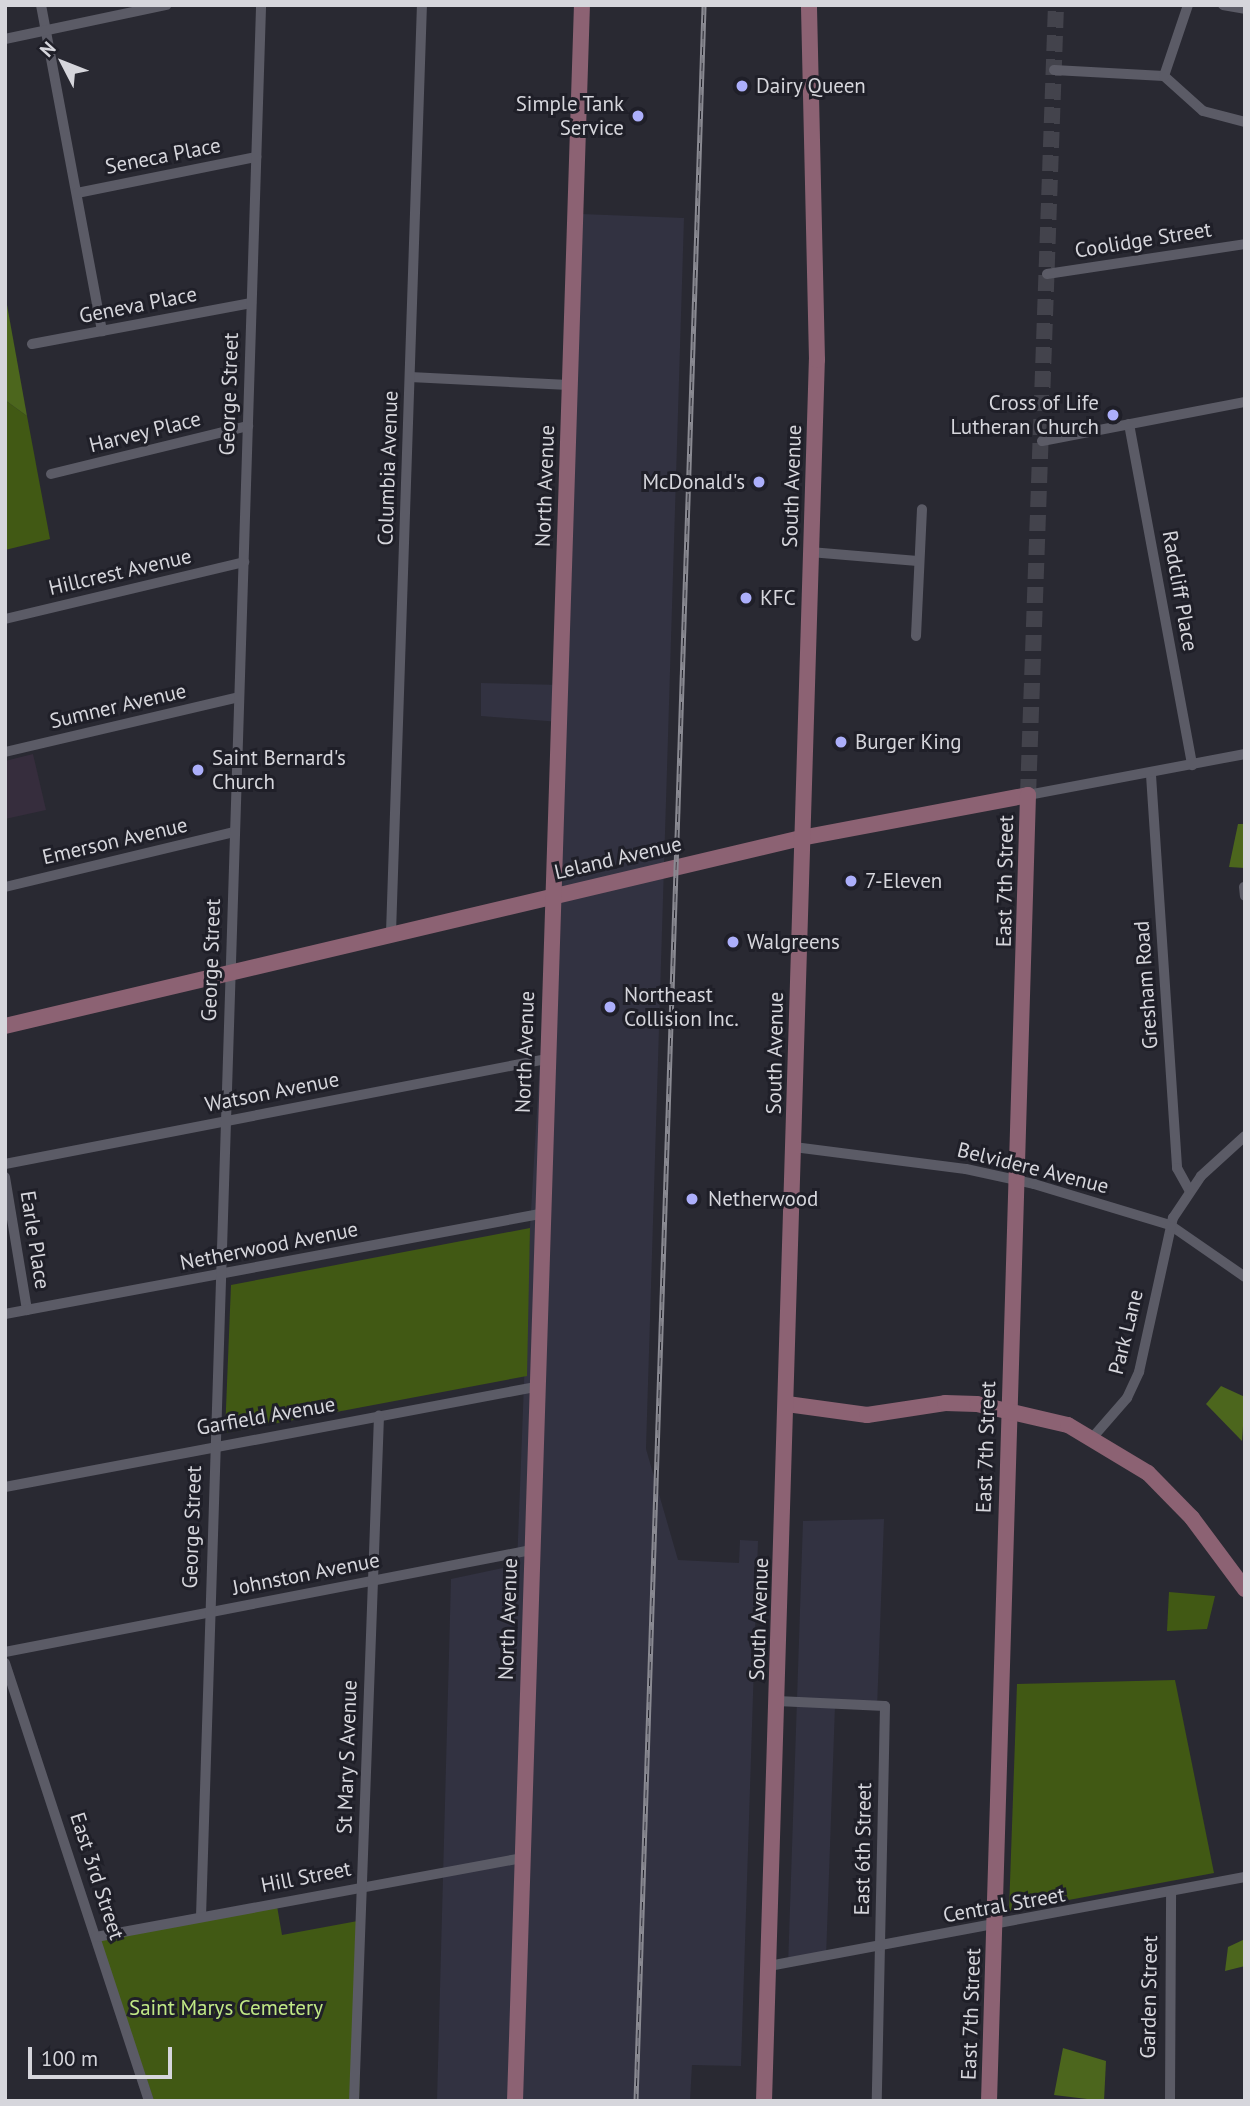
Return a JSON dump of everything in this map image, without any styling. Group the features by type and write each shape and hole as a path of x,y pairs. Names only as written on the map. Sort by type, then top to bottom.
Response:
{"street":[{"path":"41,5 102,331"},
{"path":"5,39 166,5"},
{"name":"George Street","path":"201,1917 218,1276 261,5"},
{"name":"Columbia Avenue","path":"391,933 422,5"},
{"name":"North Avenue","path":"515,2101 540,1214 582,5"},
{"name":"South Avenue","path":"764,2101 787,1404 817,234 809,5"},
{"path":"1164,76 1188,5"},
{"path":"1223,5 1245,9"},
{"path":"1054,70 1164,76 1203,111 1245,122"},
{"name":"Seneca Place","path":"77,193 256,157"},
{"name":"Coolidge Street","path":"1047,274 1245,243"},
{"name":"Geneva Place","path":"32,344 251,303"},
{"path":"410,377 569,385"},
{"path":"1042,442 1245,402"},
{"name":"Radcliff Place","path":"1129,424 1192,765"},
{"name":"Harvey Place","path":"51,474 248,426"},
{"path":"916,636 922,509"},
{"path":"810,552 918,561"},
{"name":"Hillcrest Avenue","path":"5,619 244,562"},
{"name":"Sumner Avenue","path":"5,752 239,697"},
{"name":"Leland Avenue","path":"5,1026 801,838 1028,795 1151,775 1245,754"},
{"name":"Gresham Road","path":"1151,775 1177,1168 1189,1190"},
{"name":"East 7th Street","path":"989,2101 1028,795"},
{"name":"Emerson Avenue","path":"5,887 234,832"},
{"name":"Watson Avenue","path":"5,1164 546,1059"},
{"name":"Park Lane","path":"1093,1437 1127,1398 1139,1372 1170,1225 1189,1190 1245,1136"},
{"name":"Belvidere Avenue","path":"794,1147 966,1169 1018,1181 1170,1225 1245,1277"},
{"name":"Earle Place","path":"5,1177 27,1310"},
{"name":"Netherwood Avenue","path":"5,1314 540,1214"},
{"name":"Garfield Avenue","path":"5,1487 214,1445 535,1387"},
{"path":"787,1404 867,1415 945,1403 1008,1408 1038,1415 1093,1437 1171,1494 1245,1589"},
{"name":"St Mary S Avenue","path":"354,2101 379,1415"},
{"name":"Johnston Avenue","path":"5,1652 531,1550"},
{"name":"East 3rd Street","path":"5,1663 149,2101"},
{"name":"East 6th Street","path":"777,1700 885,1706 877,2101"},
{"name":"Hill Street","path":"96,1937 523,1857"},
{"name":"Central Street","path":"769,1966 994,1927 1245,1877"},
{"name":"Garden Street","path":"1170,2101 1171,1893"}],"shaded area":[{"path":"581,214 684,218 646,1449 678,1560 739,1563 740,1540 758,1541 741,2066 692,2065 690,2101 437,2101 451,1579 517,1565 530,1228 560,722 481,716 481,683 562,685"},
{"path":"33,754 46,810 5,819 5,761"},
{"path":"884,1519 877,1709 835,1706 826,1958 788,1967 803,1521"}],"green space":[{"path":"5,294 27,416 5,400"},
{"path":"5,400 27,416 50,539 5,550"},
{"path":"1238,824 1245,824 1245,868 1229,867"},
{"path":"530,1228 527,1376 225,1433 231,1285"},
{"path":"1221,1386 1245,1397 1242,1441 1206,1404"},
{"path":"1169,1592 1215,1596 1207,1629 1167,1631"},
{"path":"1175,1680 1214,1873 1009,1911 1017,1684"},
{"name":"Saint Marys Cemetery","path":"277,1906 282,1935 363,1920 359,2101 154,2101 99,1938"},
{"path":"1245,1939 1245,1966 1225,1971 1228,1947"},
{"path":"1063,2048 1106,2061 1104,2101 1054,2095"}],"tunnel":[{"path":"1028,795 1056,5"}],"railway":[{"path":"636,2101 704,5"}],"place":[{"name":"Dairy Queen","path":"742,86"},
{"name":"Simple Tank Service","path":"638,116"},
{"name":"Cross of Life Lutheran Church","path":"1113,415"},
{"name":"McDonald's","path":"759,482"},
{"name":"KFC","path":"746,598"},
{"name":"Burger King","path":"841,742"},
{"name":"Saint Bernard's Church","path":"198,770"},
{"name":"7-Eleven","path":"851,881"},
{"name":"Walgreens","path":"733,942"},
{"name":"Northeast Collision Inc.","path":"610,1007"},
{"name":"Netherwood","path":"692,1199"}]}
